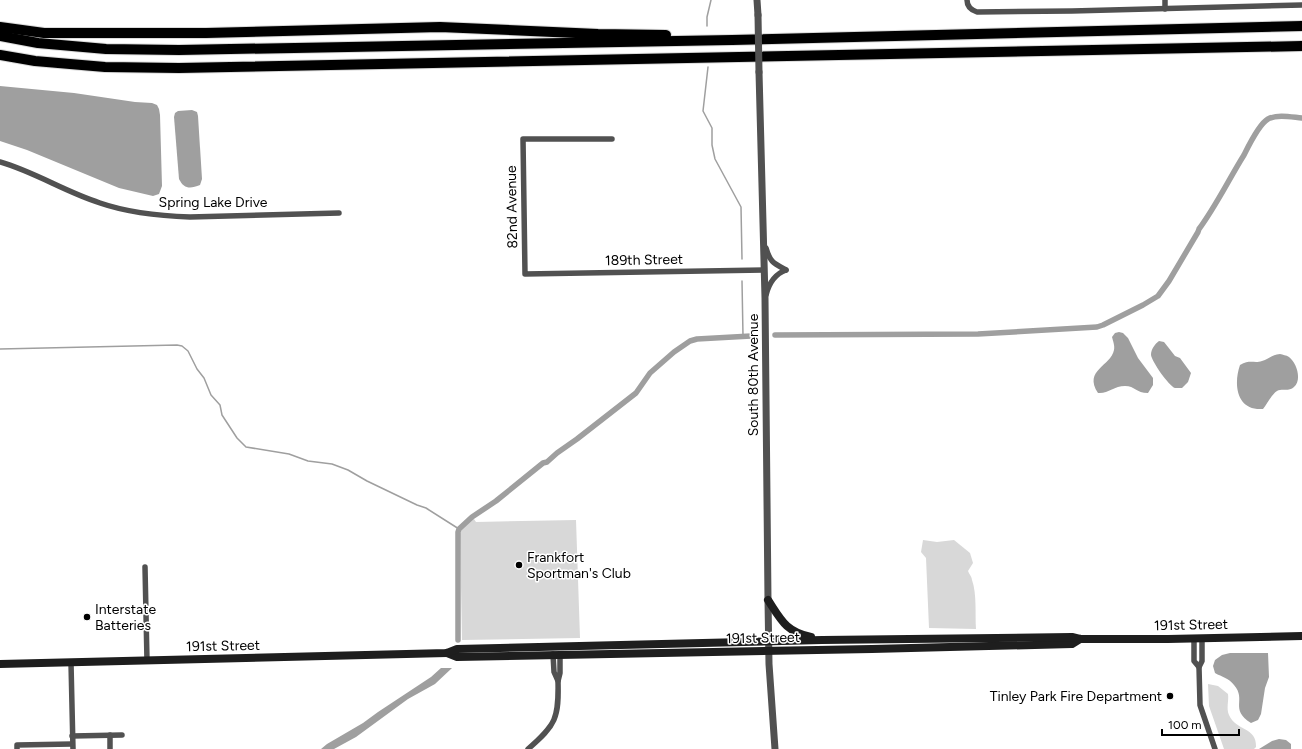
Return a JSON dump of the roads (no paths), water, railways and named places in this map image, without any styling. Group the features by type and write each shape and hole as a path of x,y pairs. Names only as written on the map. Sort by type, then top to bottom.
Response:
{"highway":[{"path":"0,36 38,43 106,49 179,50 732,40 1302,26"},
{"path":"0,27 44,33 206,33 440,27 591,34 679,35 732,40"},
{"path":"0,55 35,61 105,67 179,68 1302,46"}],"main road":[{"path":"768,600 785,625 792,631 801,635 822,640"},
{"name":"191st Street","path":"0,664 448,653 457,649 768,641 1064,637 1080,639 1302,636"},
{"name":"191st Street","path":"448,653 457,657 769,651 1072,644 1080,639"}],"street":[{"name":"South 80th Avenue","path":"757,0 765,298 768,641 775,749"},
{"path":"966,0 971,9 978,12 1302,5"},
{"path":"1165,0 1165,8"},
{"name":"82nd Avenue","path":"524,274 523,139 612,139"},
{"name":"Spring Lake Drive","path":"0,162 30,172 100,203 145,213 190,217 339,213"},
{"path":"764,241 770,260 786,270 778,272 769,286 765,298"},
{"name":"189th Street","path":"524,274 764,270"},
{"path":"145,567 147,661"},
{"path":"1198,638 1194,661 1199,667 1200,705 1215,749"},
{"path":"528,749 543,736 553,723 558,704 558,682 554,672 556,654"},
{"path":"17,747 73,746 71,662"},
{"path":"110,735 110,749"},
{"path":"72,736 122,735"}],"waterway":[{"path":"707,26 707,17 711,0"},
{"path":"708,67 703,111 712,128 712,145 715,159 741,207 742,259"},
{"path":"775,335 978,334 1097,327 1103,325 1158,296 1169,281 1199,229 1217,202 1261,125 1272,117 1285,116 1302,118"},
{"path":"742,281 743,336"},
{"path":"458,640 459,529 472,517 496,501 543,463 547,462 636,393 650,373 674,352 690,341 697,339 751,336"},
{"path":"0,349 182,346 188,351 197,369 204,378 211,395 220,405 222,415 237,438 246,447 289,454 308,461 332,464 348,470 367,481 426,508 459,529"}],"place":[{"name":"Frankfort Sportman's Club","path":"519,565"},
{"name":"Interstate Batteries","path":"87,617"},
{"name":"Tinley Park Fire Department","path":"1170,696"}]}
